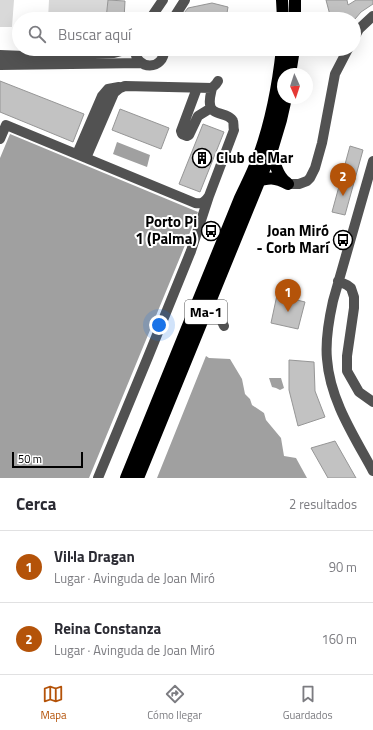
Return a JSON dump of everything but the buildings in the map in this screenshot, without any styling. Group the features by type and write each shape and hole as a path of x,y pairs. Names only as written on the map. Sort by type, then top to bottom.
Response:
{"highway":[{"path":"282,0 283,12"},
{"path":"295,0 295,12"},
{"name":"Ma-1","path":"126,478 240,198 258,158 268,126 281,56"},
{"path":"291,68 293,56"},
{"name":"Ma-1","path":"138,478 258,186 272,150 285,104"},
{"path":"272,150 281,178 288,184"},
{"path":"240,198 248,187 255,182 258,186 282,182 288,184"}],"street":[{"path":"155,12 164,0"},
{"path":"177,12 185,0"},
{"path":"361,27 373,16"},
{"path":"361,37 373,24"},
{"path":"0,58 25,56"},
{"path":"136,56 142,64"},
{"path":"0,58 152,65 161,61 163,56"},
{"path":"288,184 307,181 315,168 322,143 334,74 344,56"},
{"path":"82,156 105,92 108,89 125,86 197,88 215,84 210,108"},
{"path":"197,88 181,131 182,134 187,136 198,116 210,108"},
{"path":"98,478 191,251 234,130 232,120 229,116 214,111 210,108"},
{"path":"0,139 6,125 195,203 205,202 210,196"},
{"path":"373,161 338,281 328,321 327,358 333,392 373,472"},
{"path":"338,281 351,288 354,297 354,308 346,356 347,371 359,392 373,402"},
{"path":"217,311 224,326"}],"shaded area":[{"path":"0,0 14,0 12,27 0,27"},
{"path":"49,0 108,0 107,12 48,12"},
{"path":"10,134 198,212 89,478 0,478 0,158"},
{"path":"117,142 150,155 147,167 113,154"},
{"path":"206,356 209,358 230,359 242,379 245,394 250,399 252,405 264,413 266,420 281,438 284,456 296,458 307,478 157,478"},
{"path":"269,378 281,378 284,388 280,390 272,387"}],"place":[{"name":"Club de Mar","path":"202,158"},
{"name":"Reina Constanza","path":"343,196"},
{"name":"Porto Pi 1 (Palma)","path":"211,231"},
{"name":"Joan Miró - Corb Marí","path":"343,240"},
{"name":"Vil·la Dragan","path":"288,312"}]}
